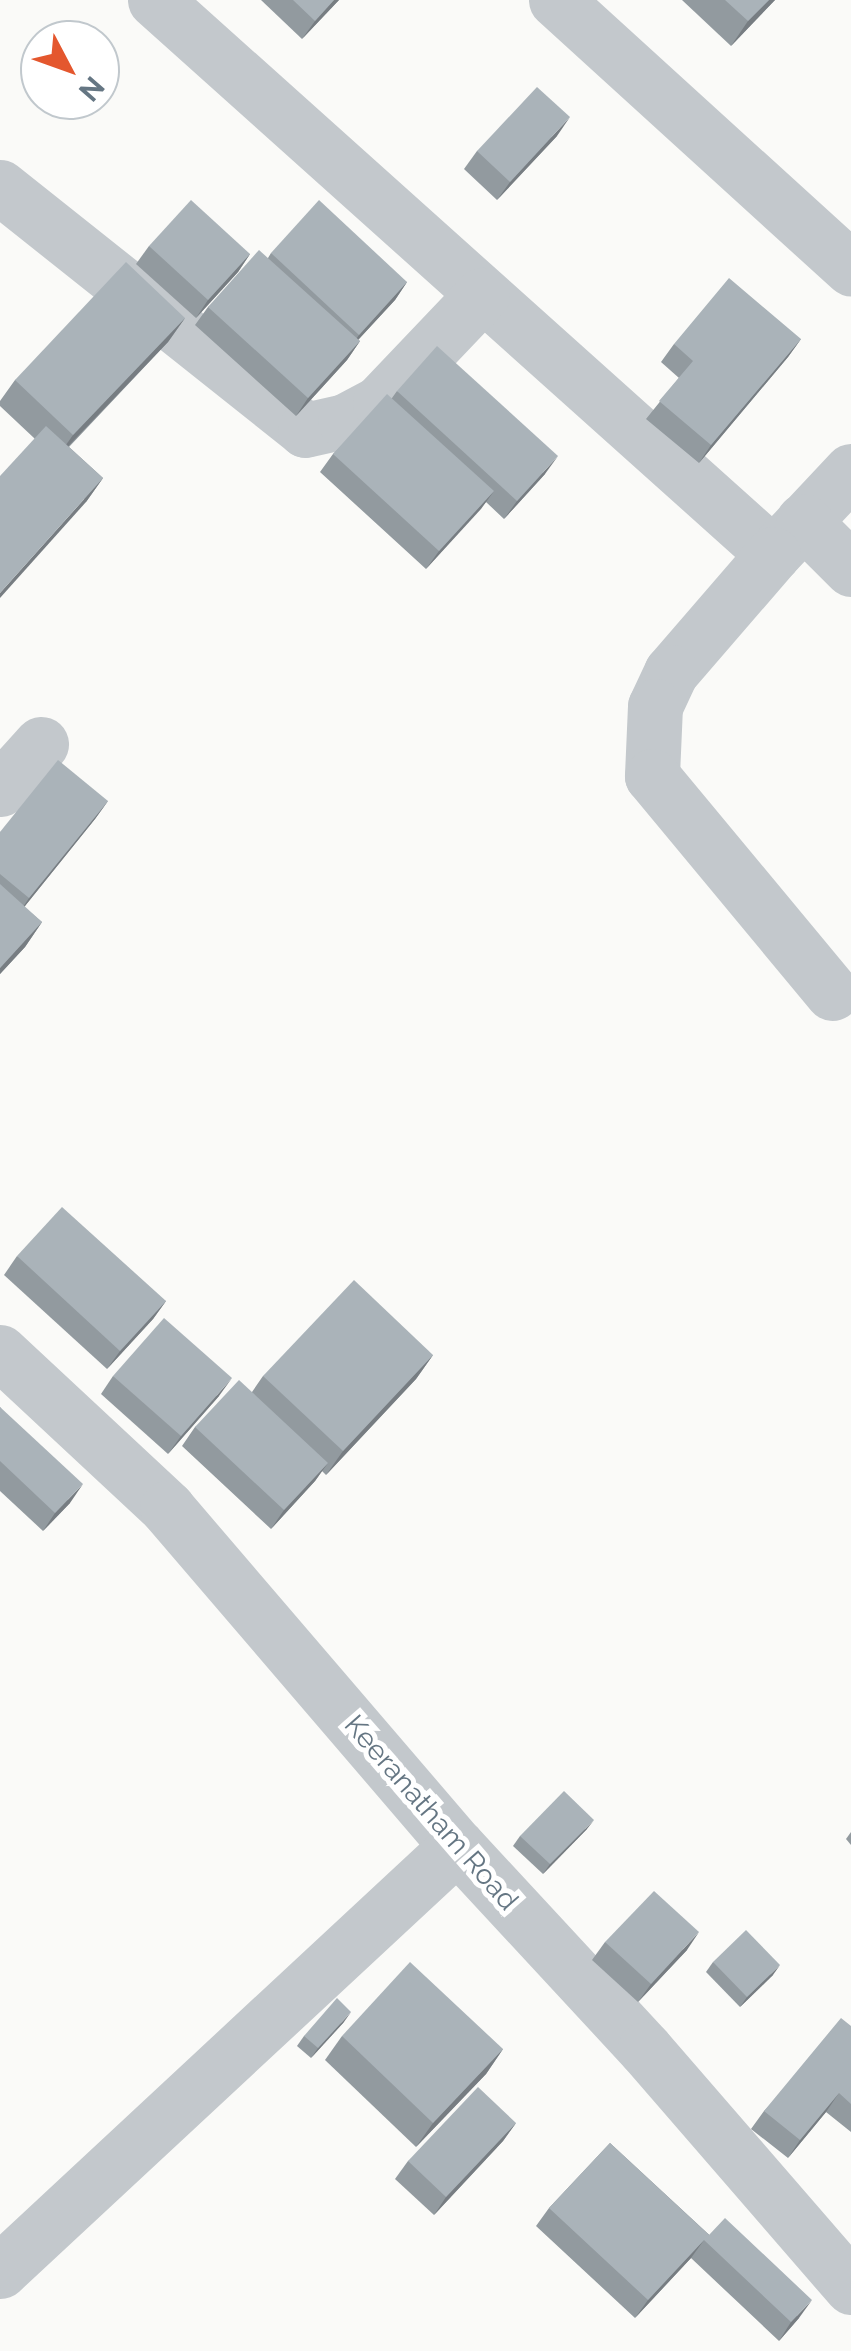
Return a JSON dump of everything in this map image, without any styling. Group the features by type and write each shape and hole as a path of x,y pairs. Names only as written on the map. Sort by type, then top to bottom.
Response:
{"street":[{"path":"155,0 482,295 788,538 851,569"},
{"path":"556,0 851,268"},
{"path":"0,187 304,430 344,421 380,402 482,295"},
{"path":"832,993 652,776 656,706 671,672 851,471"},
{"path":"0,789 40,744"},
{"name":"Keeranatham Road","path":"0,1352 167,1508 458,1846 645,2049 851,2286"},
{"path":"0,2271 458,1846"}],"building":[{"path":"293,0 334,0 315,21"},
{"path":"725,0 769,0 748,21"},
{"path":"537,87 570,117 510,182 477,151"},
{"path":"191,200 250,254 208,300 149,246"},
{"path":"319,200 407,282 359,335 271,253"},
{"path":"259,250 360,341 308,398 208,307"},
{"path":"126,262 185,318 73,435 15,380"},
{"path":"729,278 801,339 711,445 659,401 693,361 674,344"},
{"path":"437,346 558,456 517,501 397,391"},
{"path":"387,394 494,491 439,551 333,454"},
{"path":"46,426 103,478 0,593 0,476"},
{"path":"58,760 108,801 29,898 0,874 0,832"},
{"path":"0,884 42,922 0,968"},
{"path":"62,1207 166,1301 120,1351 17,1256"},
{"path":"354,1280 433,1355 343,1451 263,1376"},
{"path":"164,1318 232,1378 181,1436 113,1376"},
{"path":"239,1380 328,1463 284,1510 195,1427"},
{"path":"0,1407 83,1484 55,1513 0,1461"},
{"path":"564,1791 594,1820 550,1864 520,1836"},
{"path":"654,1891 699,1932 651,1984 605,1942"},
{"path":"746,1930 780,1965 747,1997 713,1962"},
{"path":"410,1962 503,2049 433,2123 342,2036"},
{"path":"337,1998 351,2012 318,2048 304,2036"},
{"path":"841,2018 851,2026 851,2104 839,2093 800,2140 764,2111"},
{"path":"478,2087 516,2123 446,2197 408,2161"},
{"path":"610,2143 709,2235 725,2218 812,2300 791,2322 704,2240 648,2300 549,2208"}]}
